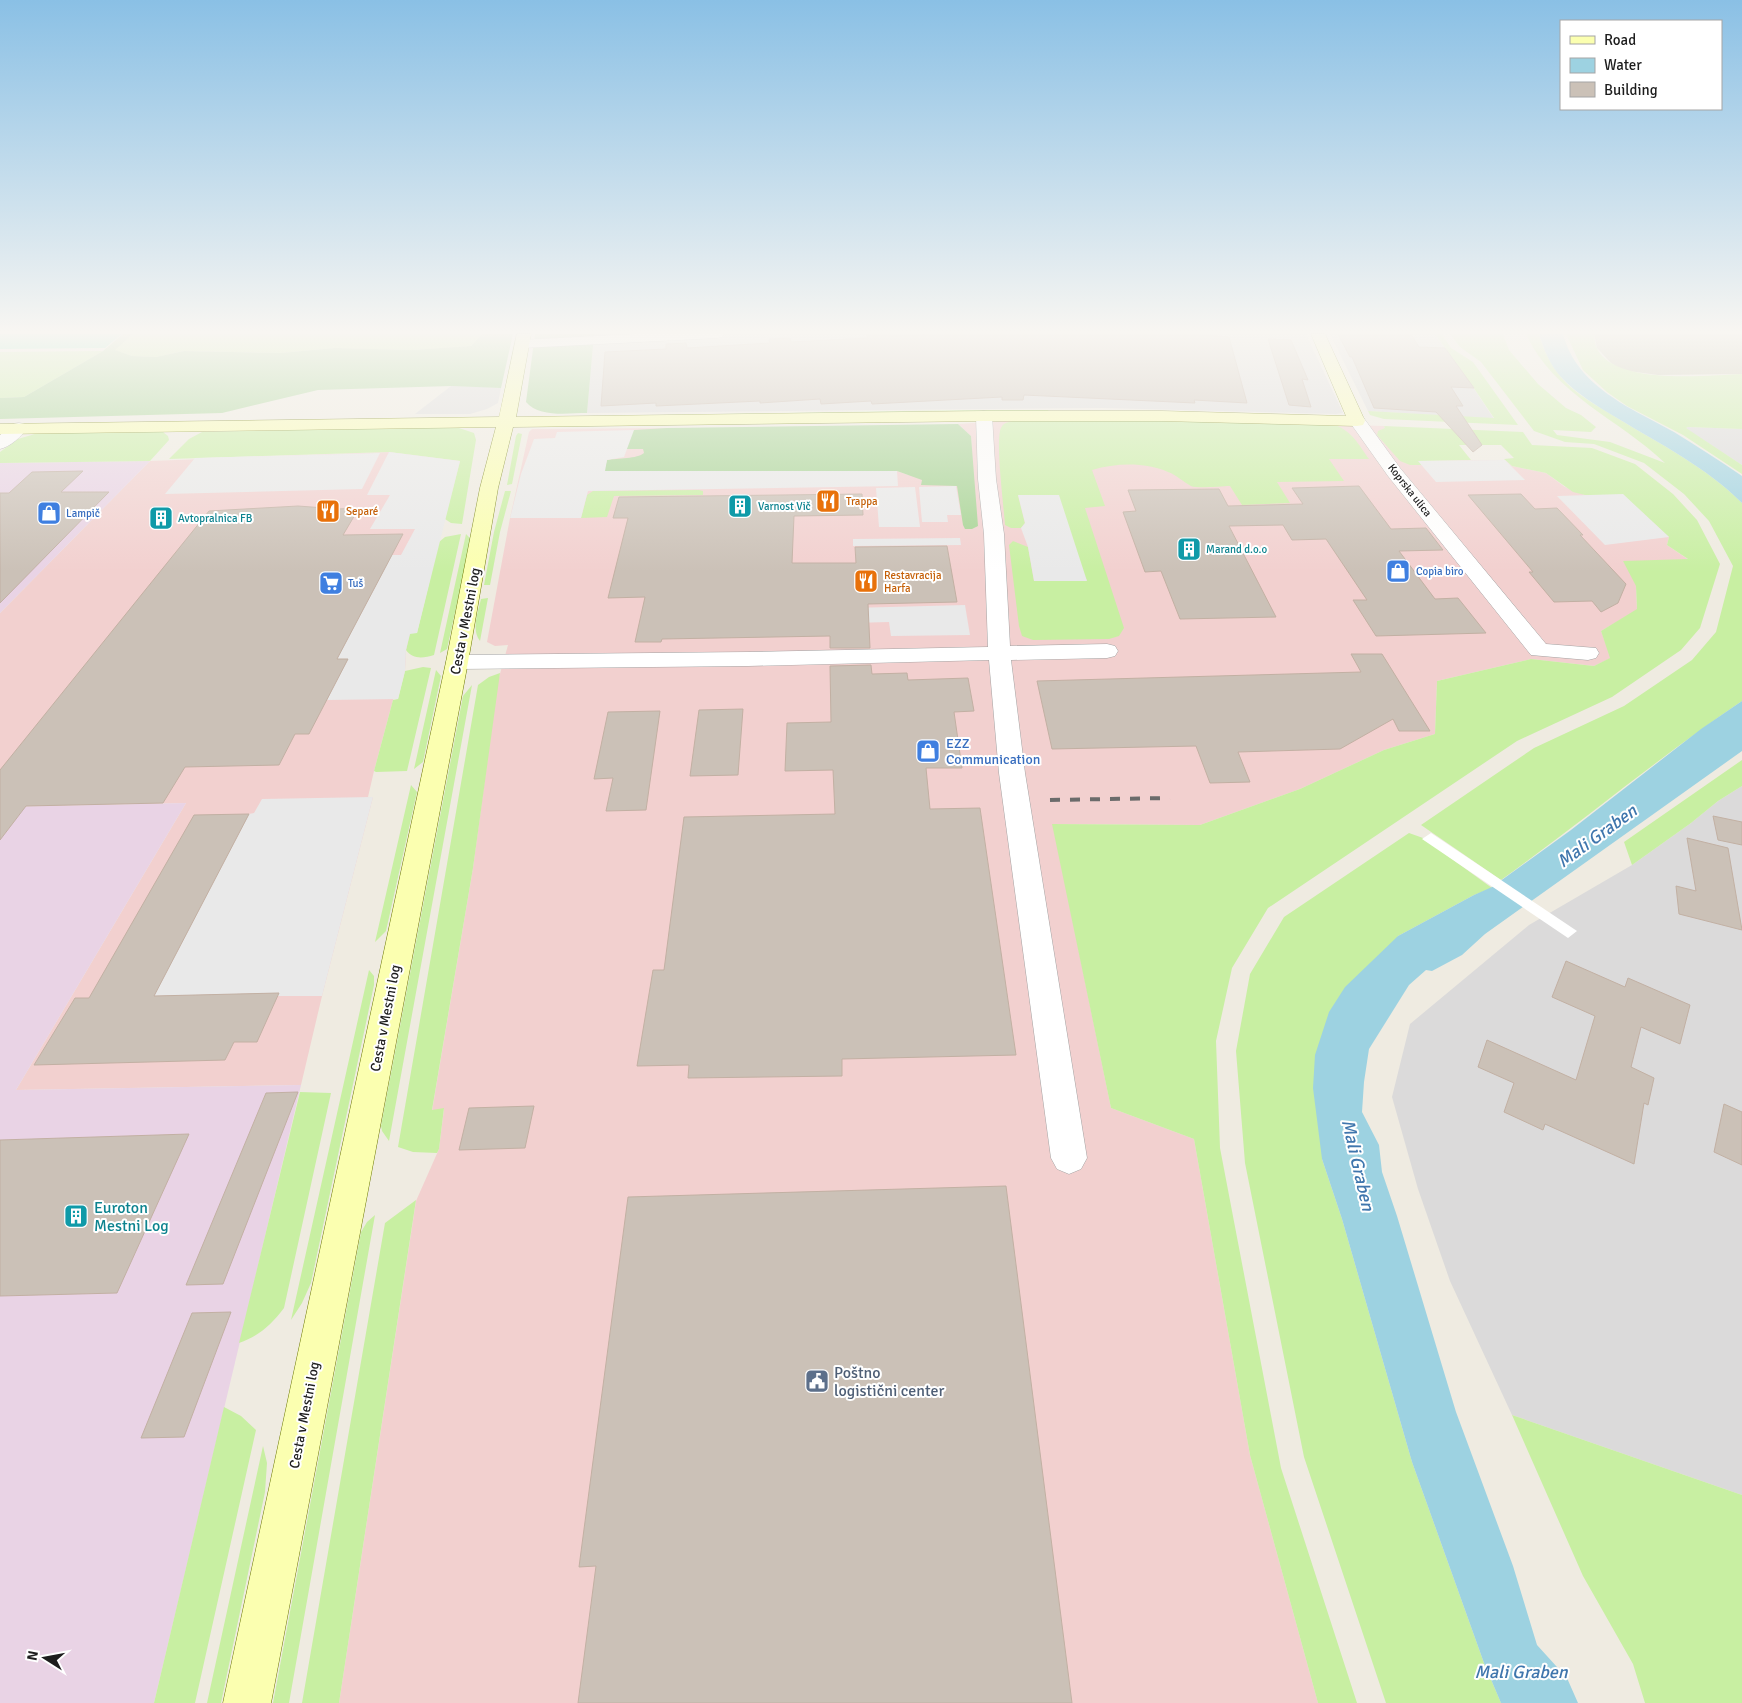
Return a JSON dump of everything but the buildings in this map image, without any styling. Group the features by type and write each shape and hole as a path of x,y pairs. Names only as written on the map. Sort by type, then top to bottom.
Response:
{"street":[{"name":"Cesta v Mestni log","path":"247,1703 457,662 489,488 508,413"},
{"path":"0,428 984,416 1162,416 1357,421 1354,413"},
{"path":"984,416 987,479 994,534 1000,652 1013,779 1069,1158"},
{"name":"Koprska ulica","path":"1357,421 1394,472 1539,650 1588,653"},
{"path":"0,444 19,428"},
{"path":"457,662 748,659 1107,651"}],"shaded area":[{"path":"416,413 472,413 470,414"},
{"path":"1407,413 1490,413 1494,419"},
{"path":"1018,420 1166,420 1384,426 1405,463 1421,465 1418,461 1505,460 1512,466 1546,473 1565,487 1585,495 1623,494 1669,537 1667,545 1689,560 1636,586 1637,610 1601,631 1611,658 1594,666 1531,659 1437,681 1435,734 1384,750 1300,789 1200,825 1053,824 1111,1108 1194,1139 1250,1455 1318,1703 339,1703 416,1201 439,1149 444,1109 432,1111 473,868 498,681 508,645 495,646 487,642 510,518 529,432 532,429 667,428 897,471 908,475 973,475 971,436 958,424"},
{"path":"1685,428 1742,429 1742,465"},
{"path":"634,430 624,457 607,460 605,471 897,471 898,486 588,491 581,518 510,518 521,474 534,439 555,438 557,432"},
{"path":"389,452 460,461 442,530 406,650 405,671 393,700 374,771 368,797 373,797 301,1085 16,1090 186,803 0,807 0,613 150,461"},
{"path":"389,452 460,461 417,633 410,634 406,650 405,671 398,699 327,700 348,659 337,659 392,555 401,555 415,529 370,529 390,495 367,495"},
{"path":"380,453 362,489 165,494 195,458"},
{"path":"1505,460 1525,480 1436,482 1418,461"},
{"path":"150,461 0,613 0,463"},
{"path":"956,486 961,515 947,515 948,522 922,522 919,487"},
{"path":"915,487 920,527 879,527 876,488"},
{"path":"1623,494 1669,537 1605,545 1557,496"},
{"path":"1018,495 1059,495 1087,581 1034,581 1028,547 1021,528 1025,523"},
{"path":"960,538 961,545 853,546 853,539"},
{"path":"965,605 970,635 891,636 889,622 852,623 851,608"},
{"path":"1742,786 1742,1495 1512,1415 1450,1281 1418,1189 1392,1097 1410,1024 1529,925 1632,865 1691,823 1718,801"},
{"path":"373,797 322,996 277,996 278,993 154,996 249,814 254,813 262,799"},
{"path":"186,803 16,1090 301,1085 154,1703 0,1703 0,807"}],"green space":[{"path":"0,413 204,413 0,419"},
{"path":"755,413 899,413 541,417"},
{"path":"1369,413 1413,413 1494,418 1491,413 1510,413 1518,425 1384,419"},
{"path":"1521,413 1578,413 1596,427 1591,432 1553,430 1557,435 1610,442 1665,463 1647,447 1601,413 1611,413 1698,467 1742,503 1742,701 1681,744 1501,880 1421,825 1534,748 1624,706 1692,660 1716,632 1733,566 1709,521 1684,494 1644,463 1594,444 1565,442 1534,431"},
{"path":"1641,413 1742,413 1742,429 1686,428 1742,465 1742,474 1683,435"},
{"path":"1018,420 1166,420 1335,425 1351,435 1369,459 1329,459 1344,481 1277,482 1290,503 1242,505 1230,486 1194,487 1171,473 1150,466 1121,465 1092,470 1105,506 1085,508 1124,628 1119,636 1109,639 1033,640 1022,636 1019,626 1009,545 1013,541 1028,547 1034,581 1087,580 1018,495 1025,523 1021,528 1011,528 1005,525 999,459 999,435 1004,424"},
{"path":"964,421 539,427 539,426"},
{"path":"958,424 971,436 978,526 972,529 965,529 963,525 957,486 921,485 922,480 897,471 604,471 607,460 632,457 644,453 643,449 608,449 605,439 634,430"},
{"path":"1384,426 1523,432 1532,445 1592,448 1635,464 1673,494 1697,520 1720,564 1700,628 1681,650 1612,697 1517,741 1268,908 1232,968 1216,1041 1220,1148 1281,1468 1357,1703 1318,1703 1250,1455 1194,1139 1111,1108 1052,824 1200,825 1300,789 1384,750 1435,734 1437,681 1531,659 1594,666 1610,658 1601,631 1637,609 1636,586 1623,561 1688,559 1667,545 1669,537 1623,495 1585,495 1573,492 1546,473 1512,466 1504,459 1514,458 1501,445 1459,445 1471,460 1419,461 1422,465 1410,465 1400,461 1377,435 1378,431 1385,428"},
{"path":"421,427 459,428 474,433 476,440 462,524 451,523 445,519 460,461 389,452 169,459 189,439 202,432"},
{"path":"163,432 168,436 169,440 150,461 0,463 0,452 18,439 38,433"},
{"path":"518,433 522,434 512,484 507,485 516,436"},
{"path":"505,491 511,491 500,532 490,585 484,585 494,532"},
{"path":"593,491 703,491 703,495 614,496 607,517 581,518 587,495"},
{"path":"461,534 434,655 415,657 406,650 410,633 417,633 439,542 445,537"},
{"path":"466,534 471,539 447,649 440,653"},
{"path":"488,598 480,641 476,632 477,615 481,599"},
{"path":"423,667 431,668 407,771 376,772 374,771 393,700 398,699 405,671"},
{"path":"436,670 441,676 423,762 414,769"},
{"path":"500,673 473,868 432,1110 444,1108 439,1149 437,1153 413,1152 398,1147 478,685 489,677"},
{"path":"472,685 389,1141 381,1126 463,696"},
{"path":"1742,760 1742,786 1718,801 1691,823 1632,865 1624,842"},
{"path":"411,785 417,792 386,931 375,942"},
{"path":"1409,833 1423,838 1492,888 1474,895 1398,936 1322,1159 1342,1219 1412,1462 1484,1663 1501,1703 1386,1703 1304,1457 1245,1163 1236,1051 1250,974 1284,917"},
{"path":"369,970 374,976 374,985 311,1283 302,1303 291,1320"},
{"path":"300,1092 331,1093 284,1308 264,1329 253,1337 239,1343"},
{"path":"416,1200 339,1703 302,1703 385,1223"},
{"path":"375,1215 289,1703 273,1703 361,1232 367,1222"},
{"path":"224,1407 241,1416 256,1430 195,1703 154,1703"},
{"path":"1512,1415 1742,1495 1742,1703 1645,1703 1633,1664 1583,1576"},
{"path":"263,1446 267,1463 265,1492 221,1703 207,1703"}],"water":[{"path":"1610,413 1641,413 1674,432 1742,476 1742,503 1713,478"},
{"name":"Mali Graben","path":"1742,701 1742,751 1485,934 1462,955 1432,971 1426,970 1409,985 1369,1049 1362,1112 1379,1145 1382,1172 1456,1412 1513,1566 1537,1645 1567,1678 1578,1703 1501,1703 1484,1663 1412,1462 1342,1219 1322,1159 1313,1088 1315,1055 1329,1012 1345,987 1398,936 1492,887 1571,830 1701,729"}],"pier":[{"path":"1431,833 1577,931 1568,938 1422,839"}],"railway":[{"path":"1050,800 1170,798"}],"place":[{"name":"Trappa","path":"828,501"},
{"name":"Varnost Vič","path":"740,506"},
{"name":"Separé","path":"328,511"},
{"name":"Lampič","path":"49,513"},
{"name":"Avtopralnica FB","path":"161,518"},
{"name":"Marand d.o.o","path":"1189,549"},
{"name":"Copia biro","path":"1398,571"},
{"name":"Restavracija Harfa","path":"866,581"},
{"name":"Tuš","path":"331,583"},
{"name":"EZZ Communication","path":"928,751"},
{"name":"Euroton Mestni Log","path":"76,1216"},
{"name":"Poštno logistični center","path":"817,1381"}]}
